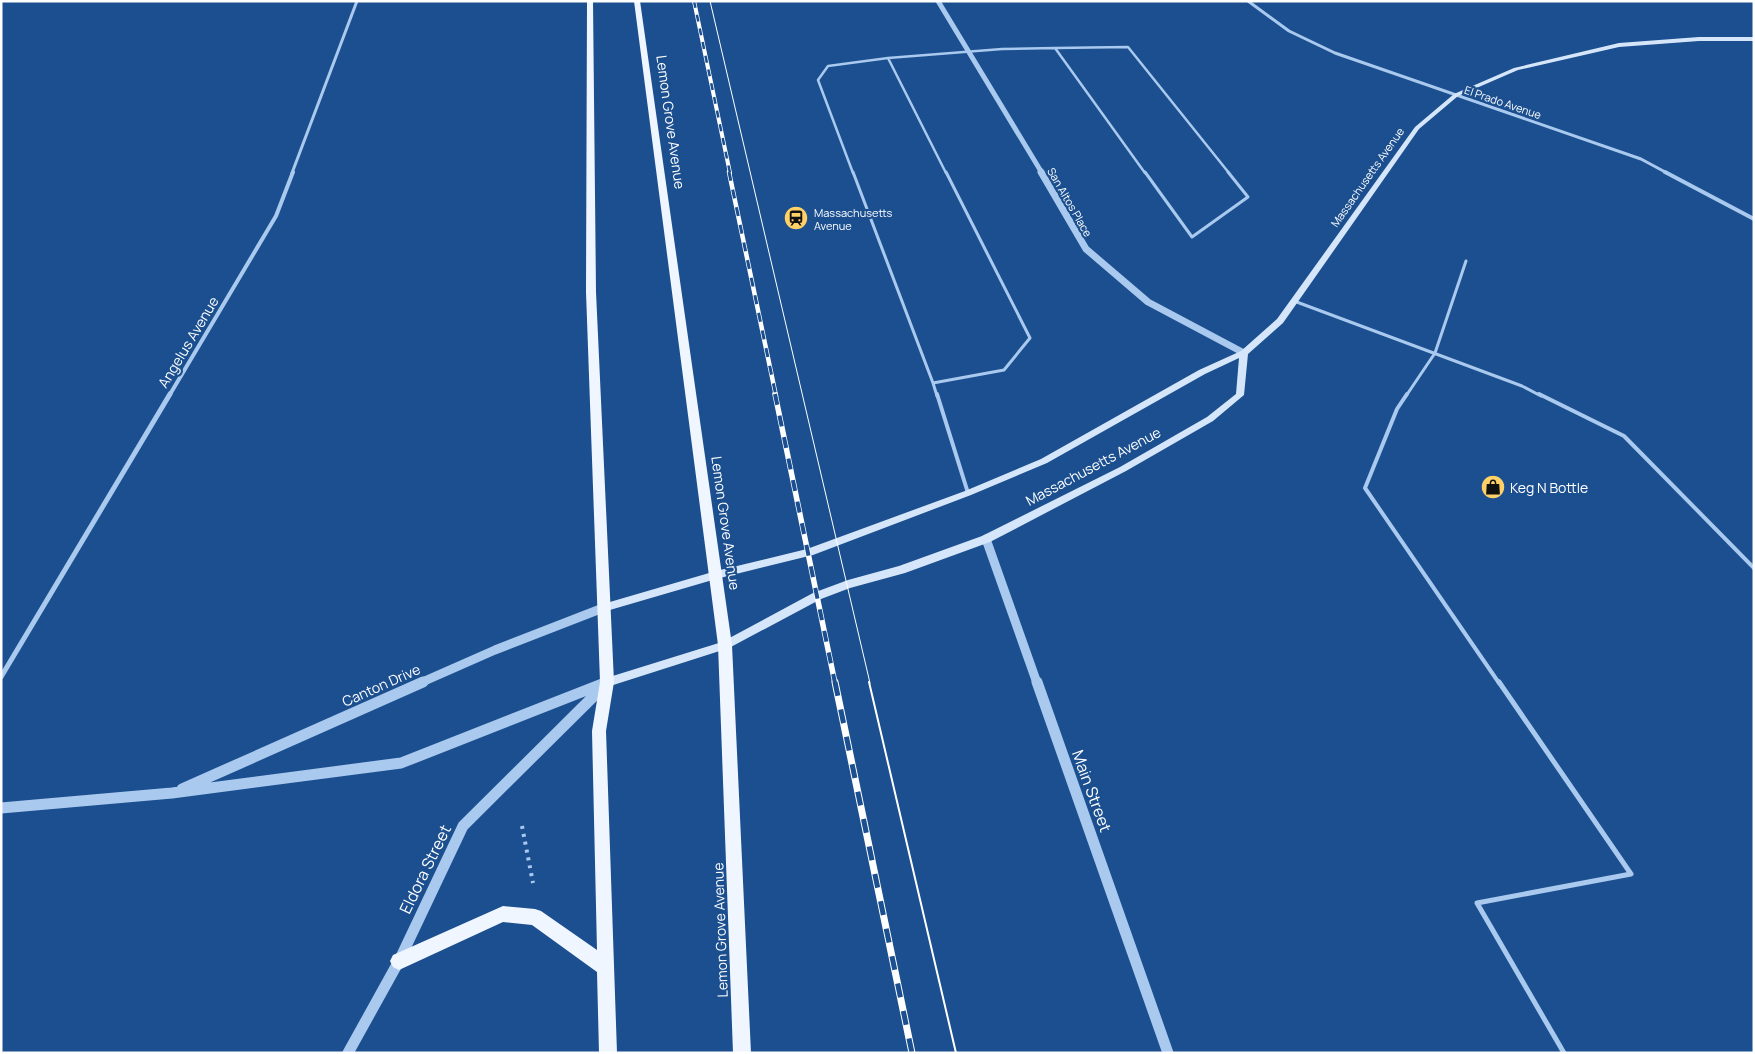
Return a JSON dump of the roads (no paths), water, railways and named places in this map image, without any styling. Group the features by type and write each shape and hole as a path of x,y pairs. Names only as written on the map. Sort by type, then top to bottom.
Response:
{"main road":[{"path":"590,1 591,292 603,608 608,682 599,731 604,967 608,1053"},
{"name":"Lemon Grove Avenue","path":"637,1 725,645 742,1053"},
{"name":"Massachusetts Avenue","path":"603,608 716,575 809,552 968,493 1044,461 1202,372 1244,353 1280,321 1417,128 1456,95 1516,69 1619,45 1699,39 1754,39"},
{"name":"Massachusetts Avenue","path":"608,682 725,645 817,596 848,584 902,570 986,539 1123,469 1210,419 1240,395 1244,353"},
{"path":"399,961 502,914 535,917 604,967"}],"street":[{"name":"Angelus Avenue","path":"1,677 276,216 357,1"},
{"name":"San Altos Place","path":"938,1 1086,249 1148,302 1244,353"},
{"name":"El Prado Avenue","path":"1248,1 1271,21 1335,54 1641,159 1754,219"},
{"name":"Main Street","path":"986,539 1168,1053"},
{"name":"Canton Drive","path":"172,793 495,650 603,608"},
{"name":"Canton Drive","path":"1,808 172,793 401,763 608,682"},
{"name":"Eldora Street","path":"348,1053 399,961 463,826 608,682"}],"lane":[{"path":"968,493 933,383 818,80 828,66 888,58 1002,48 1054,47 1128,47 1248,197 1192,237 1054,47"},
{"path":"888,58 1030,338 1004,370 933,383"},
{"path":"1466,261 1435,353 1397,409 1365,488 1631,874 1477,903 1564,1053"},
{"path":"1294,301 1522,386 1624,436 1754,568"}],"tram line":[{"path":"710,1 870,683"},
{"path":"869,682 956,1053"}],"railway":[{"path":"694,1 730,173"},
{"path":"729,172 776,396"},
{"path":"775,394 835,683"},
{"path":"835,682 912,1053"}],"place":[{"name":"Massachusetts Avenue","path":"796,218"},
{"name":"Keg N Bottle","path":"1493,487"}]}
